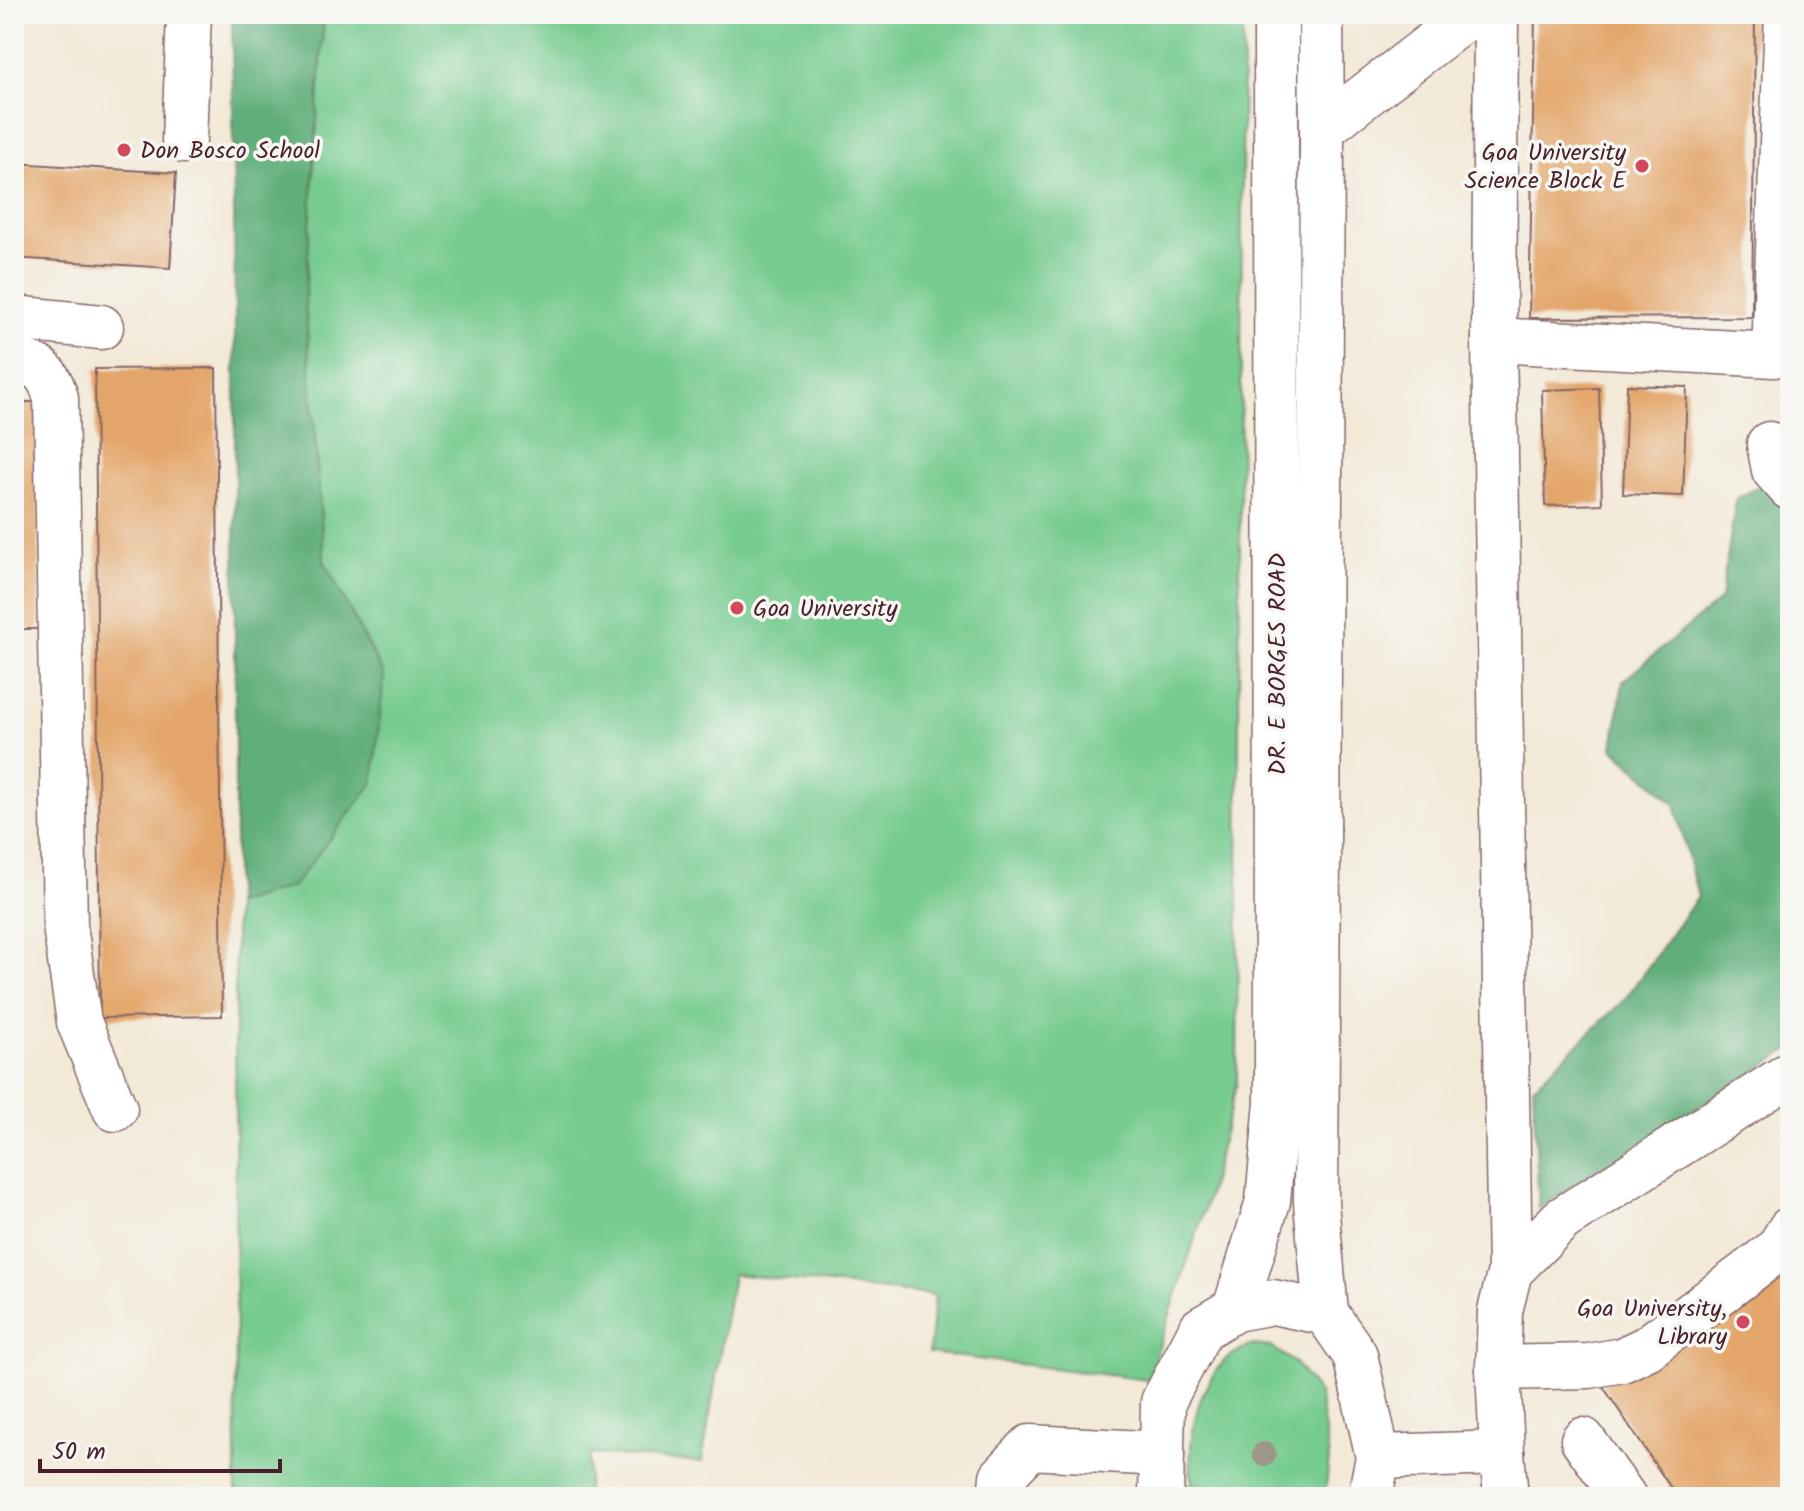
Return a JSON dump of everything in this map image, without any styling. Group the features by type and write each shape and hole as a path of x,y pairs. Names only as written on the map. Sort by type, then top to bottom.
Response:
{"main road":[{"path":"184,141 189,14"},
{"name":"DR. E BORGES ROAD","path":"1235,1309 1268,1201 1277,1102 1276,14"},
{"name":"DR. E BORGES ROAD","path":"1321,14 1316,1203 1326,1313"},
{"path":"1322,129 1471,14"},
{"path":"1496,14 1494,340 1510,1271 1500,1311 1498,1368 1506,1497"},
{"path":"1494,340 1774,355 1787,14"},
{"path":"14,318 101,327"},
{"path":"14,360 40,369 50,380 56,398 65,926 79,1022 115,1109"},
{"path":"1769,444 1774,470 1790,488"},
{"path":"1510,1271 1562,1219 1790,1074"},
{"path":"1498,1368 1589,1366 1622,1360 1647,1348 1777,1250 1790,1229"},
{"path":"1161,1497 1163,1402 1201,1329 1235,1309 1273,1302 1326,1313 1355,1355 1374,1477 1502,1453"},
{"path":"1583,1440 1624,1497"},
{"path":"1000,1497 1002,1477 1030,1447 1162,1454"}],"green space":[{"path":"232,14 324,14 305,300 324,561 384,675 373,783 293,886 235,904 235,311"},
{"name":"Goa University","path":"324,14 1243,14 1237,1082 1205,1208 1148,1380 929,1353 935,1295 733,1274 702,1462 590,1454 586,1497 236,1497 235,904 293,886 384,676 324,561 305,300"},
{"path":"1790,470 1790,1049 1539,1208 1533,1087 1625,999 1698,897 1675,804 1613,748 1623,681 1721,599 1736,499"},
{"path":"1252,1345 1272,1347 1296,1364 1319,1394 1329,1457 1325,1497 1194,1497 1190,1462 1198,1407 1214,1374 1225,1360"}],"building":[{"name":"Goa University Science Block E","path":"1535,14 1755,14 1752,317 1529,318"},
{"path":"14,163 176,173 170,268 14,258"},
{"path":"216,368 222,1016 100,1018 95,369"},
{"path":"1627,385 1687,387 1683,496 1623,494"},
{"path":"1599,388 1602,504 1545,506 1542,390"},
{"path":"14,402 38,402 39,629 14,629"},
{"name":"Goa University, Library","path":"1790,1260 1790,1497 1677,1497 1602,1385"}],"place":[{"name":"Don Bosco School","path":"124,150"},
{"name":"Goa University Science Block E","path":"1642,166"},
{"name":"Goa University","path":"737,608"},
{"name":"Goa University, Library","path":"1743,1322"}]}
